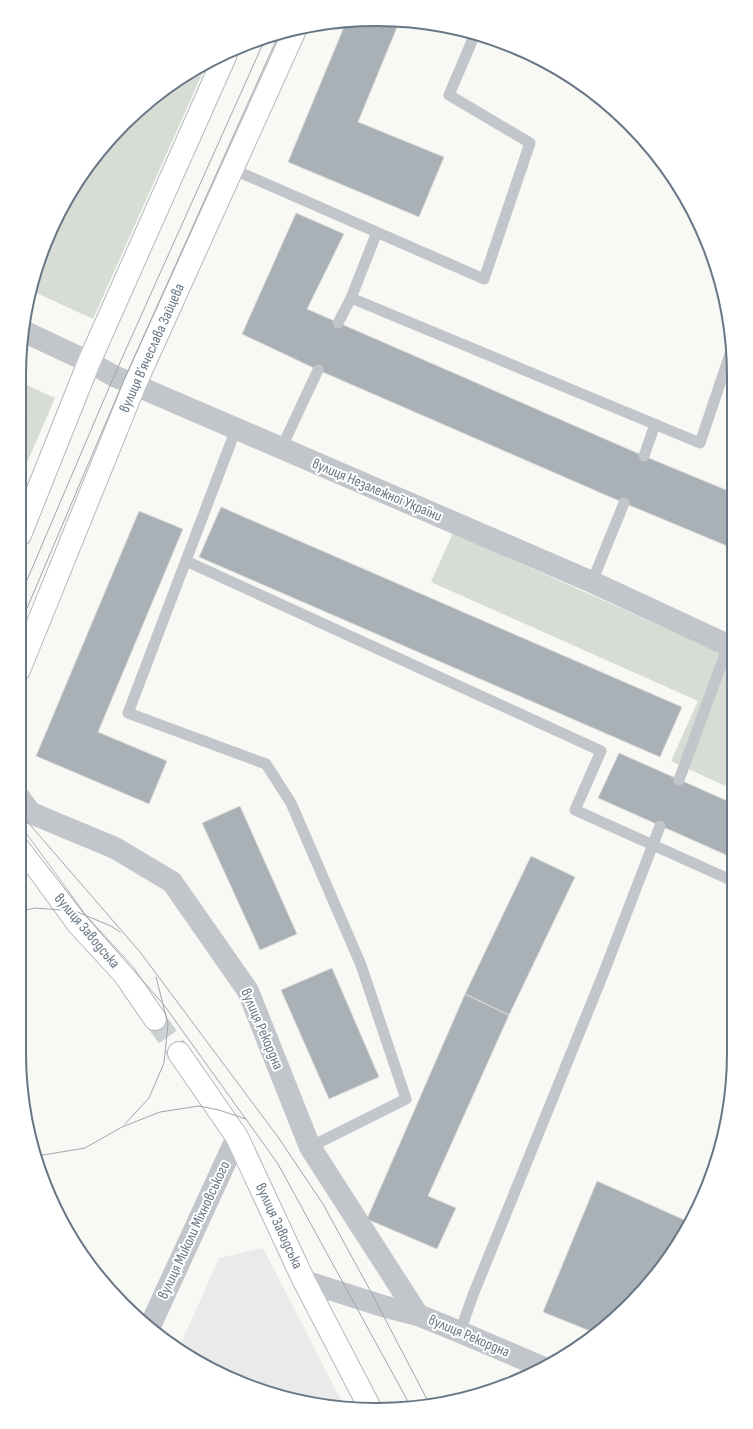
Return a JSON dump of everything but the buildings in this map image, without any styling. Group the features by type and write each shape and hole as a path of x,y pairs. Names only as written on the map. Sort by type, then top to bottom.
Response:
{"main road":[{"name":"вулиця Вʼячеслава Зайцева","path":"26,653 135,384 292,37"},
{"path":"26,520 88,362 223,61"},
{"name":"вулиця Заводська","path":"26,853 78,924 124,974 155,1019"},
{"name":"вулиця Заводська","path":"179,1053 237,1137 304,1281 367,1403"}],"street":[{"name":"вулиця Незалежної України","path":"29,333 114,376 592,582 727,646"},
{"name":"вулиця Рекордна","path":"26,807 30,813 116,848 172,882 248,991 310,1147 418,1315"},
{"name":"вулиця Миколи Міхновського","path":"152,1322 237,1137"},
{"name":"вулиця Рекордна","path":"304,1281 386,1307 418,1315 536,1365"}],"lane":[{"path":"232,169 484,279 530,142 449,95 473,40"},
{"path":"338,323 352,298 377,232"},
{"path":"352,298 700,443 726,364"},
{"path":"281,449 318,370"},
{"path":"644,456 654,424"},
{"path":"236,429 128,713 266,764 291,803 361,965 406,1099 310,1147"},
{"path":"592,582 624,503"},
{"path":"186,561 601,751 575,810 727,878"},
{"path":"679,780 727,655"},
{"path":"460,1332 473,1295 604,972 660,826"}],"shaded area":[{"path":"203,72 93,319 36,293 45,264 62,221 85,182 113,145 145,113 163,98"},
{"path":"26,385 55,398 26,465"},
{"path":"453,533 727,656 727,787 671,761 698,701 431,582"},
{"path":"263,1248 341,1401 308,1396 264,1384 221,1367 181,1343 219,1258"}],"tunnel":[{"path":"155,1019 179,1053"}],"tram line":[{"path":"26,611 124,380 276,41"},
{"path":"26,583 114,376 262,46"},
{"path":"26,820 140,952 278,1137 323,1204 427,1399"},
{"path":"26,839 85,915 164,1005 278,1164 408,1401"},
{"path":"26,910 35,908 75,911 111,926 120,932"},
{"path":"125,1124 149,1098 164,1063 168,1024 156,977"},
{"path":"42,1155 85,1148 122,1127 160,1112 199,1106 219,1110 246,1119"}]}
